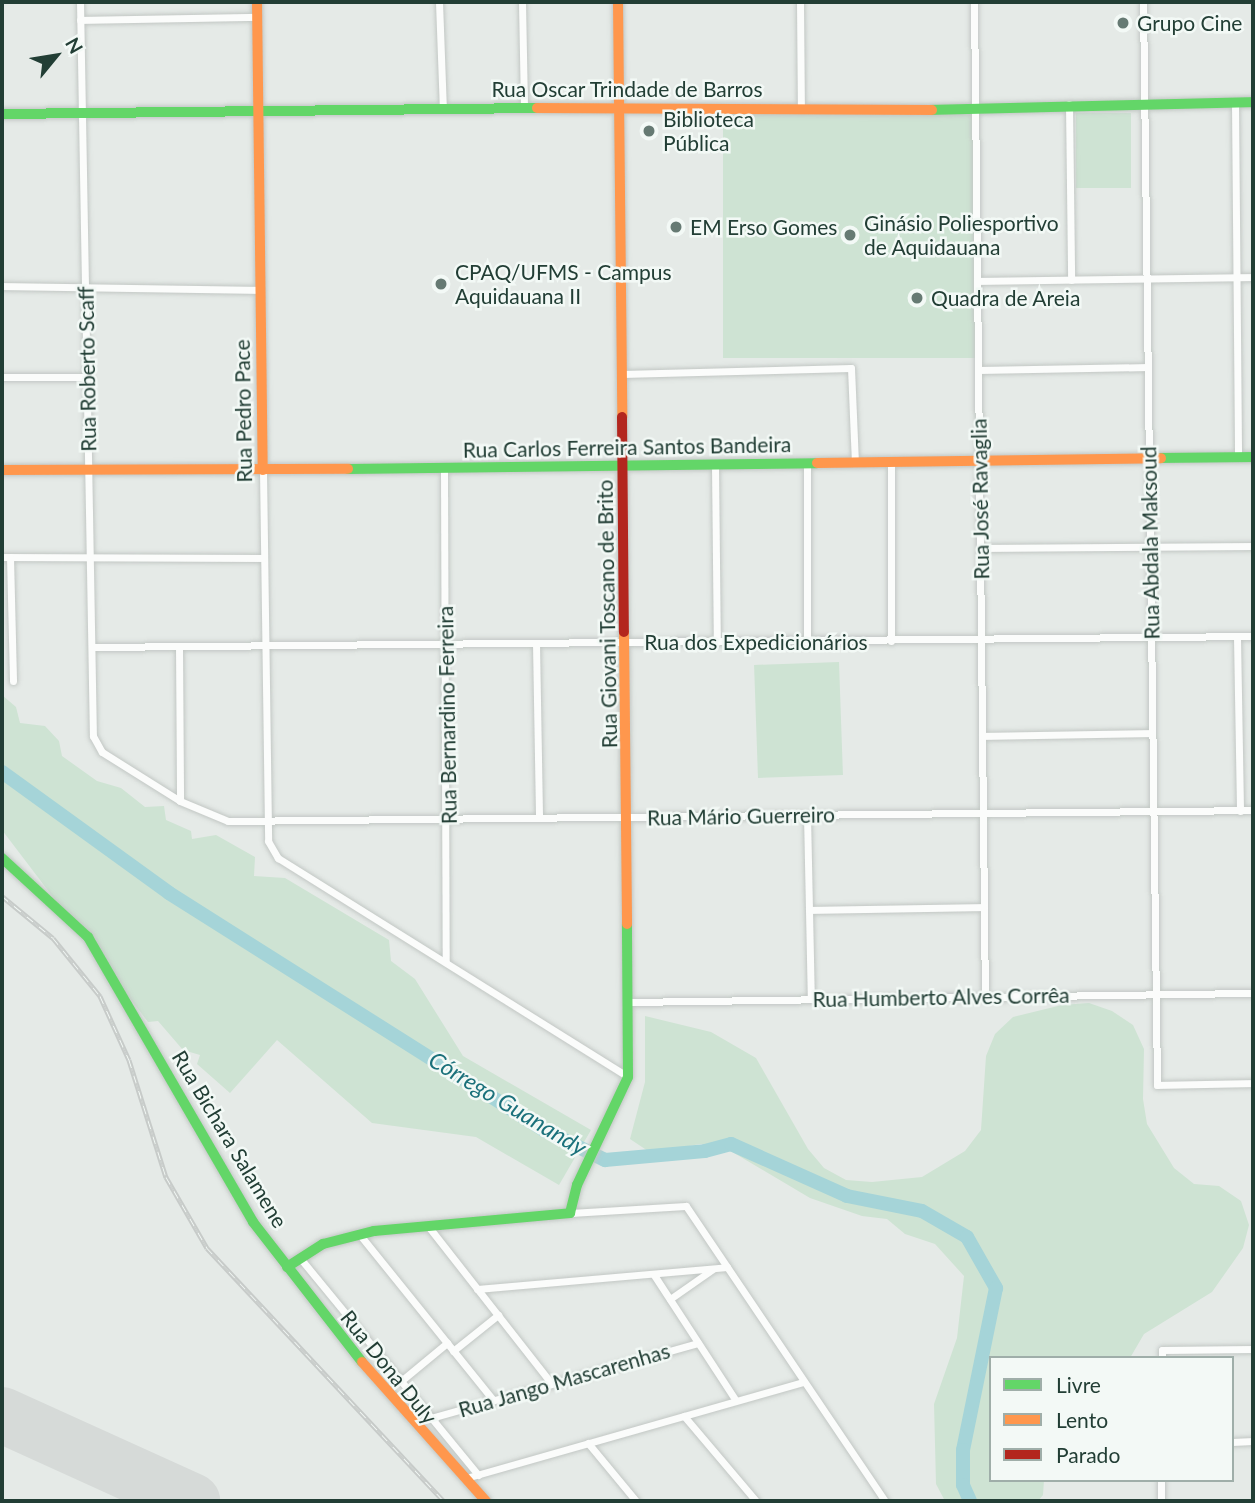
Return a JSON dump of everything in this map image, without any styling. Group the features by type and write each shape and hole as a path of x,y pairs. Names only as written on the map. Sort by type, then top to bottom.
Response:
{"main road":[{"name":"Rua Pedro Pace","path":"257,2 263,470"},
{"name":"Rua Giovani Toscano de Brito","path":"570,1213 579,1181 628,1077 629,817 618,2"},
{"name":"Rua Oscar Trindade de Barros","path":"2,114 620,107 975,110 1069,104 1253,102"},
{"name":"Rua Carlos Ferreira Santos Bandeira","path":"2,470 444,469 1253,457"},
{"name":"Rua Bichara Salamene","path":"2,858 88,937 104,959 253,1222 345,1343 486,1501"},
{"path":"287,1267 323,1244 360,1235 570,1213"}],"street":[{"name":"Rua Roberto Scaff","path":"80,2 93,736 102,752 180,801"},
{"path":"439,2 443,110"},
{"path":"522,2 524,109"},
{"path":"800,2 801,107"},
{"name":"Rua José Ravaglia","path":"974,2 985,996"},
{"name":"Rua Abdala Maksoud","path":"1143,2 1157,1085 1253,1083"},
{"path":"80,20 258,17"},
{"path":"1236,103 1238,457"},
{"path":"1069,104 1071,280"},
{"path":"977,281 1253,277"},
{"path":"2,286 85,285 261,290"},
{"path":"978,370 1148,367"},
{"path":"622,374 851,368 855,463"},
{"path":"2,377 87,377"},
{"path":"891,462 891,641"},
{"path":"807,463 807,642"},
{"path":"715,465 717,642"},
{"name":"Rua Bernardino Ferreira","path":"444,469 448,819 446,961"},
{"name":"Rua Pedro Pace","path":"263,470 268,841 278,858 302,877 446,961 628,1077"},
{"path":"980,548 1253,546"},
{"path":"13,681 6,557 264,558"},
{"name":"Rua dos Expedicionários","path":"92,647 1253,636"},
{"path":"1237,637 1240,811"},
{"path":"536,643 539,818"},
{"path":"179,646 180,801"},
{"path":"982,736 1153,733"},
{"name":"Rua Mário Guerreiro","path":"180,801 228,821 1253,810"},
{"path":"807,815 811,999"},
{"path":"809,910 984,907"},
{"name":"Rua Humberto Alves Corrêa","path":"628,1002 1253,993"},
{"path":"570,1213 686,1206 885,1501"},
{"path":"428,1226 551,1383"},
{"path":"360,1235 493,1401"},
{"name":"Rua Dona Duly","path":"300,1258 478,1475"},
{"path":"477,1289 727,1268"},
{"path":"670,1299 713,1269"},
{"path":"654,1275 736,1401"},
{"path":"453,1351 498,1315"},
{"path":"401,1381 447,1343"},
{"name":"Rua Jango Mascarenhas","path":"431,1418 698,1343"},
{"path":"1162,1356 1162,1350 1253,1349"},
{"path":"466,1478 804,1382"},
{"path":"684,1416 756,1501"},
{"path":"1234,1442 1253,1441"},
{"path":"588,1443 636,1501"},
{"path":"1161,1482 1161,1501"}],"green space":[{"name":"Ginásio Poliesportivo de Aquidauana","path":"723,110 975,110 975,358 723,358"},
{"path":"1076,113 1131,113 1131,188 1076,188"},
{"path":"839,662 843,775 758,778 754,665"},
{"path":"2,695 16,707 20,723 45,726 59,741 62,756 97,781 121,788 145,807 164,806 166,820 191,831 192,839 216,835 255,857 254,876 285,878 389,940 391,961 415,979 463,1056 591,1130 559,1185 476,1137 372,1123 277,1040 230,1093 197,1064 200,1055 183,1050 158,1021 148,1022 2,830"},
{"path":"1089,1003 1112,1011 1133,1025 1144,1049 1143,1099 1147,1124 1174,1168 1194,1184 1219,1186 1241,1201 1249,1225 1243,1248 1212,1292 1144,1334 1131,1356 989,1356 989,1482 1044,1482 1043,1495 1038,1501 945,1501 936,1484 934,1404 957,1338 964,1276 935,1244 905,1234 887,1219 862,1216 810,1198 724,1147 700,1144 651,1153 630,1139 645,1082 645,1016 711,1032 756,1058 808,1149 824,1168 846,1180 872,1182 922,1177 965,1151 981,1130 986,1056 995,1034 1013,1017 1062,1005"}],"waterway":[{"name":"Córrego Guanandy","path":"2,772 169,893 546,1131 605,1160 705,1151 731,1144 847,1196 922,1211 967,1237 996,1288 963,1450 963,1485 970,1501"}],"runway":[{"path":"2,1415 192,1501"}],"railway":[{"path":"2,896 53,938 100,996 129,1060 166,1177 207,1248 444,1501"}],"traffic: fast":[{"path":"932,110 1253,102"},
{"path":"2,114 537,108"},
{"path":"1161,458 1253,457"},
{"path":"348,469 817,463"},
{"path":"2,858 88,937 253,1222 362,1362"},
{"path":"287,1267 323,1244 374,1231 570,1213 577,1185 628,1077 627,924"}],"traffic: slow":[{"path":"257,2 263,470"},
{"path":"618,2 622,417"},
{"path":"537,108 932,110"},
{"path":"817,463 1161,458"},
{"path":"2,470 348,469"},
{"path":"624,632 627,924"},
{"path":"362,1362 486,1501"}],"traffic: jam":[{"path":"622,417 624,632"}],"place":[{"name":"Grupo Cine","path":"1123,23"},
{"name":"Biblioteca Pública","path":"649,131"},
{"name":"EM Erso Gomes","path":"676,227"},
{"name":"Ginásio Poliesportivo de Aquidauana","path":"850,235"},
{"name":"CPAQ/UFMS - Campus Aquidauana II","path":"441,284"},
{"name":"Quadra de Areia","path":"917,298"}]}
